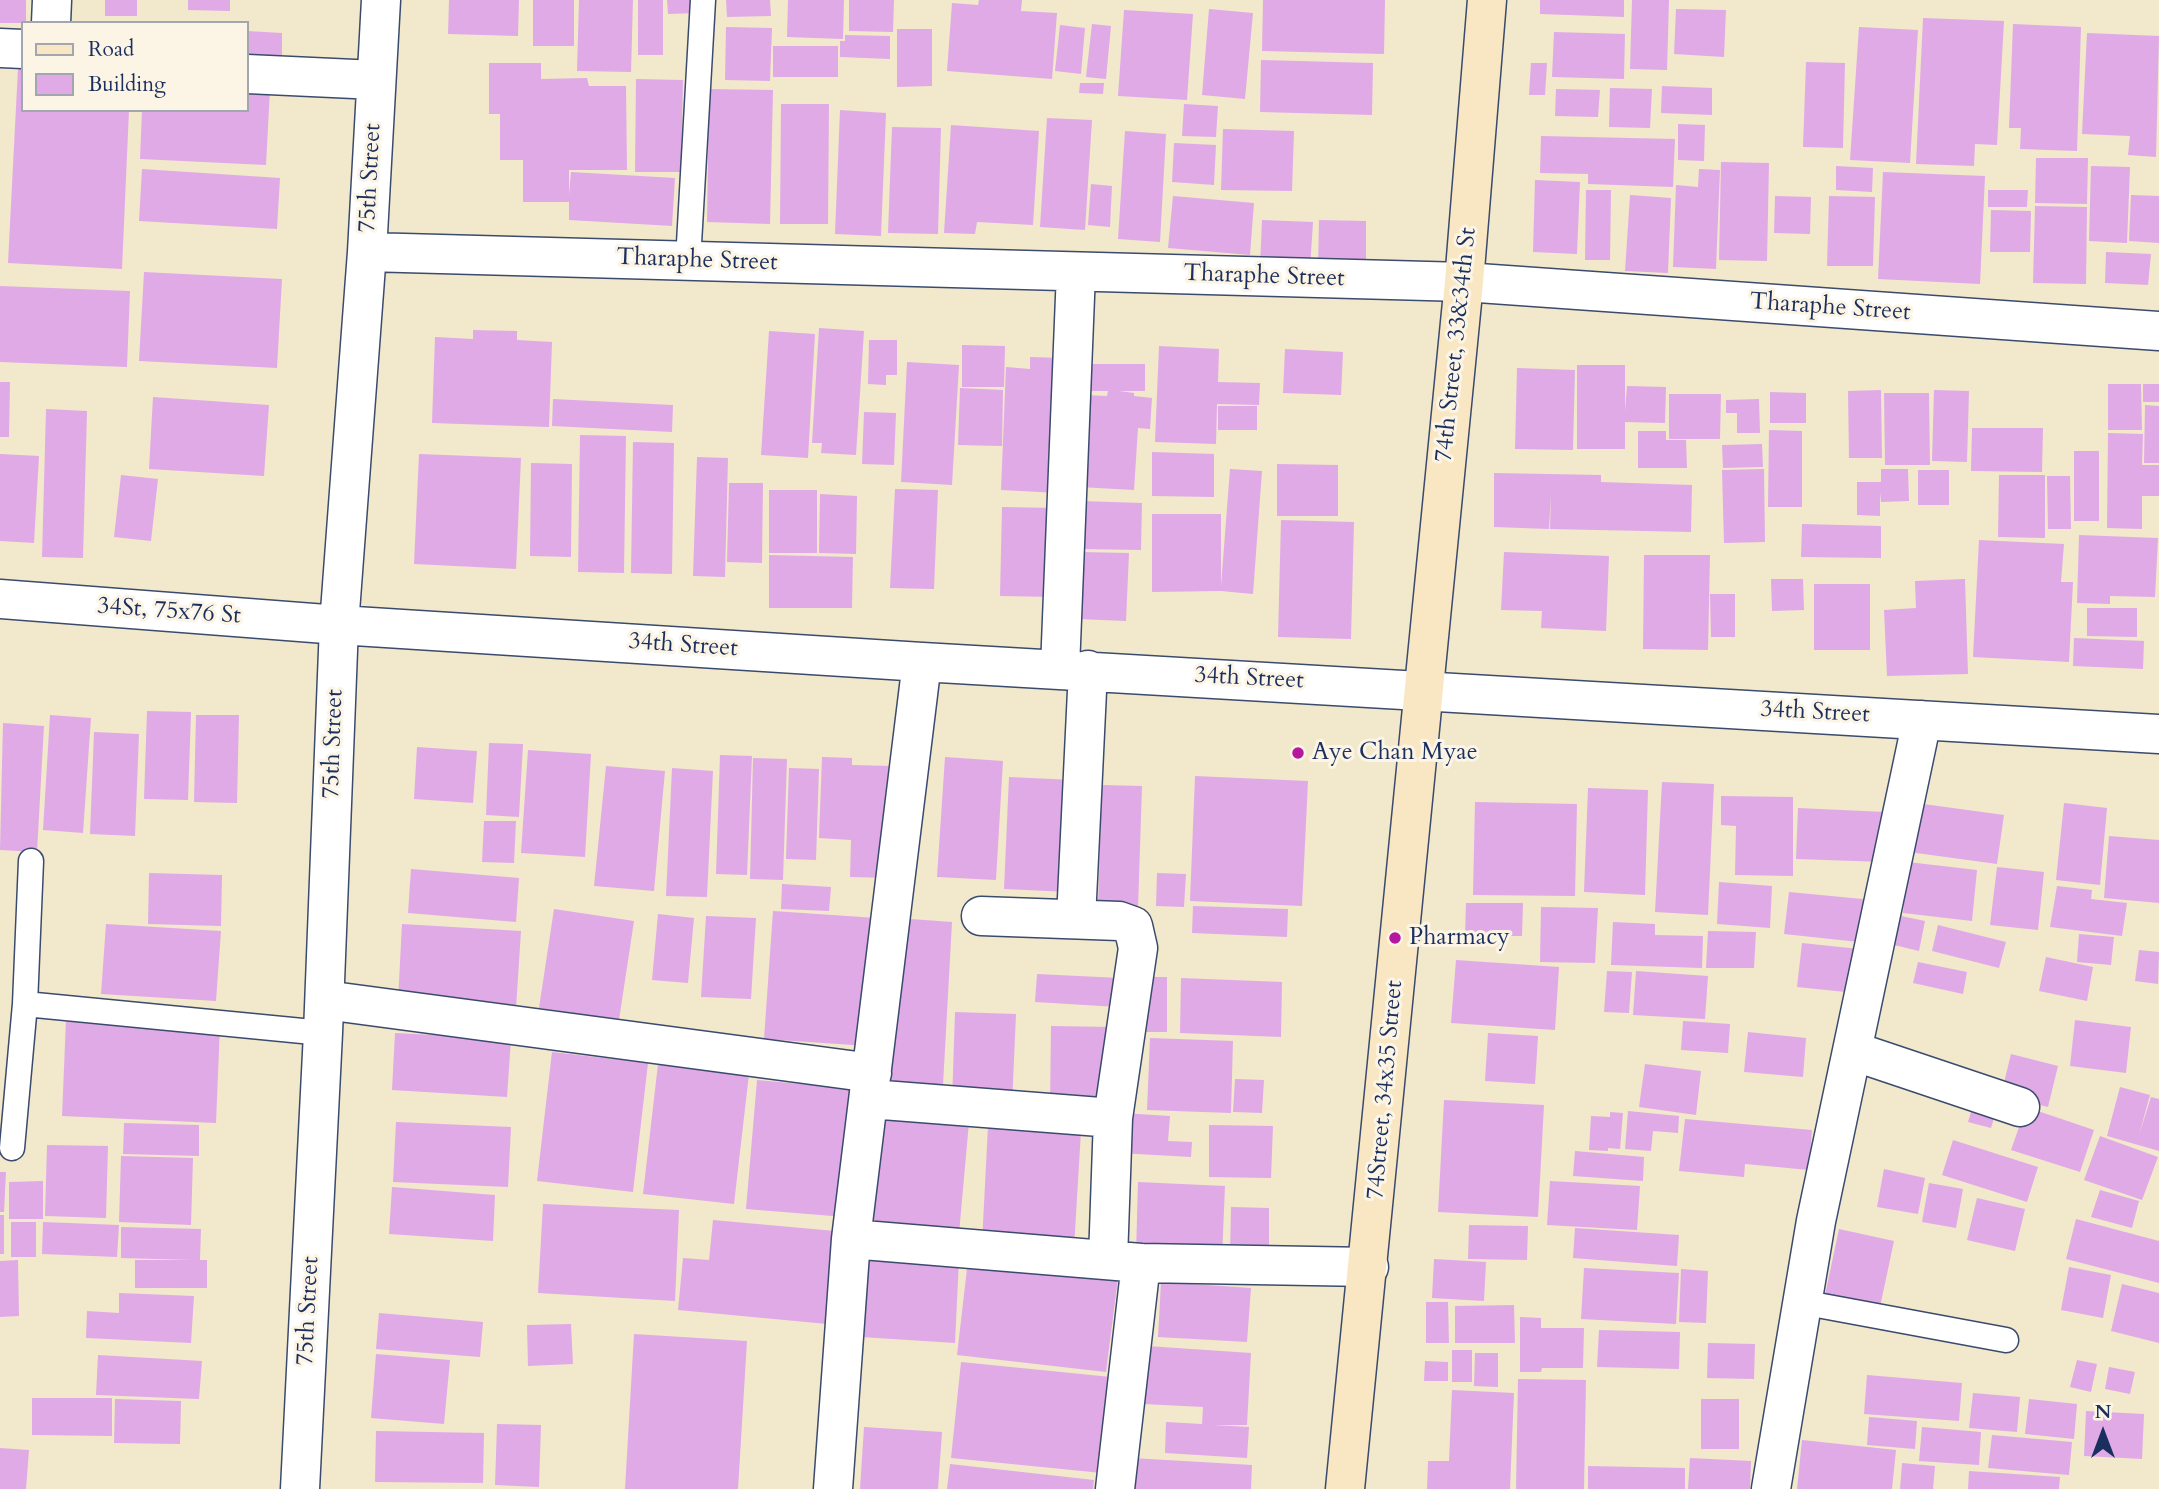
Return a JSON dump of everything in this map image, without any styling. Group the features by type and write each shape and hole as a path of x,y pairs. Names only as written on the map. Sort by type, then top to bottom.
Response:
{"street":[{"path":"51,21 52,0"},
{"name":"75th Street","path":"300,1489 324,1017 339,625 367,252 381,0"},
{"name":"74th Street, 33&34th St","path":"1423,690 1464,282 1487,0"},
{"path":"0,48 21,49"},
{"path":"248,74 376,80"},
{"name":"Tharaphe Street","path":"367,252 1464,282 2159,331"},
{"path":"1076,272 1076,919"},
{"name":"34St, 75x76 St","path":"0,599 339,625"},
{"name":"34th Street","path":"339,625 2159,734"},
{"path":"832,1489 851,1239 922,662"},
{"name":"74Street, 34x35 Street","path":"1345,1489 1369,1267 1423,690"},
{"path":"1771,1489 1815,1221 1922,720"},
{"path":"981,916 1119,921 1133,926 1138,948 1113,1118 1124,1261 1115,1489"},
{"path":"324,1017 1113,1118"},
{"path":"1853,1051 2020,1107"},
{"path":"851,1239 1124,1261 1369,1267"}],"lane":[{"path":"688,261 704,0"},
{"path":"12,1148 25,1004 31,861"},
{"path":"25,1004 324,1017"},
{"path":"1801,1302 2006,1340"}],"building":[{"path":"0,0 26,0 26,21 0,23"},
{"path":"105,0 137,0 137,16 105,16"},
{"path":"188,0 230,0 230,11 188,10"},
{"path":"449,0 519,0 518,36 448,34"},
{"path":"533,0 574,0 574,46 533,46"},
{"path":"579,0 633,0 631,72 577,71"},
{"path":"638,0 663,0 663,55 638,55"},
{"path":"667,0 699,0 699,13 668,14"},
{"path":"726,0 770,0 771,16 727,17"},
{"path":"788,0 844,0 843,39 787,37"},
{"path":"849,0 894,0 893,32 849,31"},
{"path":"979,0 1022,0 1021,11 1057,13 1052,79 947,71 952,3 978,5"},
{"path":"1263,0 1385,0 1384,54 1262,51"},
{"path":"1540,0 1624,0 1624,17 1540,14"},
{"path":"1632,0 1669,0 1667,70 1630,69"},
{"path":"1209,9 1253,13 1245,99 1202,95"},
{"path":"1676,9 1726,10 1724,57 1674,54"},
{"path":"1124,10 1193,14 1187,100 1118,96"},
{"path":"1923,18 2004,21 1997,145 1975,144 1974,166 1916,164"},
{"path":"1092,24 1111,26 1106,79 1086,77"},
{"path":"2013,24 2081,27 2077,151 2020,149 2021,128 2009,128"},
{"path":"1060,25 1085,28 1081,74 1055,71"},
{"path":"726,27 772,28 770,81 725,80"},
{"path":"1859,27 1918,30 1910,163 1850,160"},
{"path":"897,29 932,29 932,86 897,87"},
{"path":"248,31 282,33 282,69 248,69"},
{"path":"1554,32 1625,34 1624,79 1552,77"},
{"path":"2087,33 2159,36 2156,157 2128,155 2130,136 2082,134"},
{"path":"845,35 890,36 890,59 840,57 840,41 845,41"},
{"path":"773,46 838,46 838,77 773,77"},
{"path":"1261,60 1373,63 1372,115 1260,112"},
{"path":"1806,62 1845,63 1843,148 1803,147"},
{"path":"489,63 541,63 541,79 587,78 589,86 626,86 627,170 569,170 569,195 571,172 675,178 672,226 569,220 569,202 523,202 523,160 500,160 500,114 489,114"},
{"path":"1531,63 1547,63 1545,95 1529,95"},
{"path":"18,68 21,68 21,112 129,112 122,269 8,263"},
{"path":"636,79 683,80 681,172 635,172"},
{"path":"1080,83 1104,83 1103,94 1079,93"},
{"path":"1662,86 1712,88 1712,115 1661,113"},
{"path":"248,88 270,89 266,165 140,159 142,112 248,112"},
{"path":"1610,88 1652,89 1650,128 1609,127"},
{"path":"709,89 773,90 770,224 707,222"},
{"path":"1556,89 1600,90 1598,117 1555,116"},
{"path":"781,104 829,104 828,224 780,224"},
{"path":"1184,104 1218,106 1216,137 1182,136"},
{"path":"840,110 886,113 881,236 835,234"},
{"path":"1047,118 1092,120 1085,230 1040,227"},
{"path":"1678,124 1705,125 1704,161 1678,160"},
{"path":"951,125 1039,131 1033,225 977,222 975,234 944,233"},
{"path":"892,127 941,128 938,234 888,233"},
{"path":"1223,129 1294,131 1292,191 1221,190"},
{"path":"1125,131 1166,134 1160,242 1118,239"},
{"path":"1541,136 1675,139 1673,187 1588,184 1588,174 1540,173"},
{"path":"1174,143 1216,145 1214,185 1172,182"},
{"path":"2036,158 2088,158 2087,204 2035,203"},
{"path":"1721,162 1769,163 1767,261 1719,260"},
{"path":"1836,166 1873,168 1872,192 1836,190"},
{"path":"2091,166 2130,167 2127,243 2089,241"},
{"path":"142,169 280,178 277,229 139,221"},
{"path":"1699,169 1720,170 1716,269 1673,267 1676,185 1698,187"},
{"path":"1883,172 1985,176 1980,284 1878,279"},
{"path":"1535,180 1580,182 1577,254 1533,252"},
{"path":"1091,184 1112,186 1110,227 1088,225"},
{"path":"1586,190 1611,190 1610,260 1585,260"},
{"path":"1988,190 2028,190 2027,207 1988,207"},
{"path":"1630,195 1671,198 1668,273 1625,271"},
{"path":"2131,195 2159,196 2159,243 2129,241"},
{"path":"1173,196 1254,203 1250,255 1168,248"},
{"path":"1775,196 1811,197 1810,234 1774,233"},
{"path":"1829,196 1875,197 1873,266 1827,266"},
{"path":"2035,206 2087,207 2086,284 2033,283"},
{"path":"1991,210 2031,211 2030,252 1990,252"},
{"path":"1262,220 1313,222 1310,269 1260,266"},
{"path":"1319,220 1366,221 1366,269 1318,269"},
{"path":"2106,252 2151,254 2148,285 2105,283"},
{"path":"144,272 282,279 277,368 139,361"},
{"path":"0,286 130,291 127,367 0,362"},
{"path":"819,328 864,331 856,455 821,453 822,443 812,443"},
{"path":"473,330 517,331 517,340 552,342 549,427 432,423 435,337 473,339"},
{"path":"769,331 815,334 808,458 761,455"},
{"path":"869,340 897,340 897,375 886,375 886,385 868,384"},
{"path":"962,345 1005,346 1004,387 962,387"},
{"path":"1159,346 1219,349 1218,382 1260,383 1259,405 1217,404 1216,444 1155,442"},
{"path":"1285,349 1343,352 1341,395 1283,393"},
{"path":"1030,357 1064,358 1058,493 1001,490 1006,367 1030,369"},
{"path":"907,362 959,365 952,485 901,482"},
{"path":"1088,364 1145,364 1145,391 1119,391 1152,398 1150,429 1138,428 1134,490 1079,487 1084,395 1107,396 1108,391 1088,391"},
{"path":"1577,365 1625,365 1625,411 1627,386 1666,387 1665,423 1625,422 1625,449 1577,449"},
{"path":"1517,368 1575,370 1573,450 1515,449"},
{"path":"0,382 10,382 9,437 0,437"},
{"path":"2108,384 2141,384 2142,430 2108,430"},
{"path":"2143,384 2159,384 2159,402 2143,402"},
{"path":"960,388 1003,390 1002,446 958,445"},
{"path":"1881,390 1882,458 1849,458 1848,391"},
{"path":"1934,390 1969,391 1967,462 1932,461"},
{"path":"1770,392 1806,393 1806,423 1770,423"},
{"path":"1884,393 1929,393 1930,465 1885,465"},
{"path":"1669,394 1721,394 1720,439 1669,439"},
{"path":"153,397 269,405 264,476 149,469"},
{"path":"553,399 673,405 672,432 552,426"},
{"path":"1759,399 1760,433 1737,433 1737,413 1726,413 1726,400"},
{"path":"2145,405 2159,406 2159,463 2144,463"},
{"path":"1218,406 1257,406 1257,430 1218,430"},
{"path":"46,409 87,411 83,558 42,557"},
{"path":"864,412 896,413 894,465 862,464"},
{"path":"1972,428 2043,428 2042,472 1971,471"},
{"path":"1769,430 1802,431 1802,507 1768,507"},
{"path":"1638,431 1666,431 1666,440 1686,440 1687,468 1638,468"},
{"path":"2108,433 2143,434 2142,465 2159,465 2159,496 2142,496 2142,529 2107,528"},
{"path":"580,435 626,436 624,573 578,572"},
{"path":"633,442 674,443 672,574 631,573"},
{"path":"1762,444 1763,467 1723,468 1722,445"},
{"path":"2074,451 2099,451 2099,521 2074,521"},
{"path":"1152,452 1214,454 1214,497 1152,496"},
{"path":"0,454 39,456 34,543 0,541"},
{"path":"419,454 521,458 516,569 414,564"},
{"path":"697,457 728,458 725,577 693,576"},
{"path":"531,463 572,464 571,557 530,556"},
{"path":"1277,464 1338,465 1338,516 1277,516"},
{"path":"1230,469 1262,471 1253,594 1221,591 1152,592 1152,514 1221,514 1221,586"},
{"path":"1764,469 1765,542 1724,543 1722,470"},
{"path":"1881,469 1908,469 1909,501 1881,502 1880,492 1880,516 1857,515 1857,482 1881,482"},
{"path":"1918,470 1949,470 1949,505 1918,505"},
{"path":"1494,473 1601,475 1601,482 1692,485 1691,532 1550,529 1551,494 1549,529 1494,527"},
{"path":"121,475 158,479 151,541 114,537"},
{"path":"1999,475 2045,475 2045,538 1998,537"},
{"path":"2047,476 2070,476 2071,529 2048,529"},
{"path":"729,483 763,483 762,563 727,562"},
{"path":"895,489 938,490 934,589 890,588"},
{"path":"769,490 817,490 817,553 769,553"},
{"path":"820,494 857,496 856,554 819,553"},
{"path":"1082,501 1142,503 1141,550 1081,549"},
{"path":"1002,507 1055,508 1053,597 1000,596"},
{"path":"1281,520 1354,522 1351,639 1278,637"},
{"path":"1802,524 1881,526 1881,558 1801,557"},
{"path":"2079,535 2158,538 2155,597 2110,596 2110,604 2077,603"},
{"path":"1979,540 2064,544 2061,582 2073,582 2069,662 1973,657"},
{"path":"1080,552 1129,553 1126,621 1077,619"},
{"path":"1504,552 1609,556 1606,631 1541,628 1542,611 1501,610"},
{"path":"769,555 853,557 852,608 769,608"},
{"path":"1644,555 1710,555 1708,650 1643,649"},
{"path":"1771,579 1803,579 1804,610 1772,611"},
{"path":"1965,579 1968,674 1887,676 1884,610 1916,608 1915,581"},
{"path":"1814,584 1870,584 1870,650 1814,650"},
{"path":"1710,594 1735,594 1735,637 1711,637"},
{"path":"2087,608 2137,608 2137,637 2087,636"},
{"path":"2074,638 2144,641 2143,669 2073,666"},
{"path":"147,711 191,712 188,800 144,799"},
{"path":"50,715 91,718 83,833 43,830"},
{"path":"196,715 239,715 237,803 194,802"},
{"path":"3,723 44,726 37,852 0,850"},
{"path":"94,732 139,734 135,836 90,834"},
{"path":"489,743 523,744 519,817 486,815"},
{"path":"417,747 477,751 473,803 414,799"},
{"path":"528,750 591,754 585,857 521,853"},
{"path":"720,755 752,756 747,875 716,874"},
{"path":"822,757 852,758 852,765 893,766 890,878 850,877 851,840 819,838"},
{"path":"945,757 1003,761 996,880 937,877"},
{"path":"753,758 787,759 783,880 750,879"},
{"path":"606,766 665,771 654,891 594,886"},
{"path":"672,768 713,771 707,897 666,896"},
{"path":"789,768 819,769 816,860 786,859"},
{"path":"1195,776 1308,781 1302,906 1190,901"},
{"path":"1009,777 1074,780 1069,892 1004,889"},
{"path":"1662,782 1714,784 1708,915 1655,912"},
{"path":"1102,785 1142,786 1138,908 1098,906"},
{"path":"1588,788 1648,790 1645,895 1584,892"},
{"path":"1721,796 1793,797 1793,876 1735,875 1736,826 1721,825"},
{"path":"1475,802 1577,804 1575,896 1473,895"},
{"path":"1916,803 2004,815 1997,864 1909,852"},
{"path":"2064,803 2107,808 2100,885 2056,880"},
{"path":"1798,808 1885,812 1883,862 1796,859"},
{"path":"484,821 516,821 514,863 482,862"},
{"path":"2109,836 2159,840 2159,903 2104,898"},
{"path":"1908,862 1977,870 1972,921 1903,913"},
{"path":"1997,867 2044,872 2038,930 1990,925"},
{"path":"411,869 519,878 516,922 408,913"},
{"path":"149,873 222,875 221,926 148,924"},
{"path":"1157,873 1186,874 1184,907 1156,906"},
{"path":"1719,882 1772,886 1770,928 1717,924"},
{"path":"782,884 831,887 829,911 781,909"},
{"path":"2057,886 2092,890 2091,899 2127,903 2122,936 2050,927"},
{"path":"1789,892 1873,900 1868,943 1784,934"},
{"path":"1466,903 1523,903 1522,936 1465,936"},
{"path":"1193,906 1288,909 1287,937 1192,933"},
{"path":"1541,907 1598,908 1595,963 1540,962"},
{"path":"554,909 634,921 619,1020 539,1008"},
{"path":"773,911 877,918 868,1046 764,1039"},
{"path":"658,914 694,918 688,983 652,980"},
{"path":"706,916 756,918 751,999 701,997"},
{"path":"1901,916 1925,921 1919,951 1894,945"},
{"path":"897,918 952,922 943,1085 888,1082"},
{"path":"1613,922 1655,924 1655,935 1703,936 1702,968 1611,965"},
{"path":"106,924 221,931 216,1001 101,994"},
{"path":"402,924 521,931 516,1008 398,1001"},
{"path":"1938,925 2006,942 1999,968 1932,951"},
{"path":"1708,931 1756,932 1754,968 1706,968"},
{"path":"2079,934 2114,937 2111,965 2077,962"},
{"path":"1802,943 1859,949 1855,993 1797,987"},
{"path":"2139,950 2159,952 2158,984 2135,981"},
{"path":"2046,957 2093,967 2087,1001 2039,991"},
{"path":"1456,960 1559,967 1555,1030 1451,1023"},
{"path":"1918,962 1967,972 1963,994 1913,983"},
{"path":"1607,971 1632,972 1629,1013 1604,1012"},
{"path":"1636,971 1708,976 1705,1019 1633,1015"},
{"path":"1037,974 1120,978 1118,1007 1035,1002"},
{"path":"1137,977 1167,977 1167,1032 1137,1032"},
{"path":"1181,978 1282,982 1281,1037 1180,1033"},
{"path":"955,1012 1016,1014 1012,1105 952,1103"},
{"path":"66,1020 220,1026 216,1123 62,1116"},
{"path":"2075,1020 2131,1027 2126,1073 2070,1066"},
{"path":"1683,1021 1730,1024 1728,1053 1681,1050"},
{"path":"1051,1026 1111,1027 1110,1110 1050,1110"},
{"path":"1748,1032 1806,1038 1803,1077 1744,1072"},
{"path":"395,1033 511,1039 507,1097 392,1090"},
{"path":"1488,1033 1538,1036 1535,1084 1485,1081"},
{"path":"1150,1038 1233,1041 1231,1113 1147,1110"},
{"path":"552,1052 648,1063 633,1192 537,1181"},
{"path":"2011,1054 2058,1066 2048,1107 2001,1095"},
{"path":"658,1064 749,1074 734,1204 643,1194"},
{"path":"1645,1064 1701,1071 1696,1115 1639,1107"},
{"path":"1235,1079 1264,1080 1262,1113 1233,1112"},
{"path":"757,1080 856,1089 845,1217 746,1209"},
{"path":"2120,1087 2150,1095 2139,1135 2151,1097 2159,1099 2159,1151 2107,1136"},
{"path":"1976,1095 1999,1102 1991,1128 1968,1122"},
{"path":"1444,1100 1544,1105 1538,1217 1438,1212"},
{"path":"2026,1107 2094,1130 2080,1172 2011,1150"},
{"path":"1628,1111 1679,1116 1678,1133 1653,1131 1651,1151 1625,1149"},
{"path":"1610,1112 1623,1113 1620,1149 1589,1150 1591,1116 1610,1117"},
{"path":"1122,1113 1170,1116 1168,1141 1192,1142 1191,1157 1119,1153"},
{"path":"880,1114 969,1122 959,1234 870,1226"},
{"path":"1685,1119 1812,1130 1809,1170 1745,1164 1744,1177 1679,1171"},
{"path":"396,1122 511,1127 508,1187 393,1182"},
{"path":"124,1123 199,1125 199,1156 123,1154"},
{"path":"1209,1125 1273,1126 1271,1178 1209,1177"},
{"path":"988,1126 1081,1131 1074,1248 982,1243"},
{"path":"2100,1136 2158,1157 2142,1200 2084,1180"},
{"path":"1953,1140 2038,1167 2027,1202 1942,1175"},
{"path":"47,1145 108,1146 106,1218 45,1216"},
{"path":"1575,1151 1644,1157 1643,1181 1573,1176"},
{"path":"121,1156 193,1158 191,1225 119,1222"},
{"path":"1884,1169 1925,1178 1918,1214 1877,1207"},
{"path":"0,1172 6,1172 4,1212 0,1212"},
{"path":"43,1181 43,1219 9,1219 9,1182"},
{"path":"1550,1181 1640,1186 1637,1230 1547,1225"},
{"path":"1138,1182 1225,1186 1222,1258 1136,1254"},
{"path":"1929,1183 1963,1189 1956,1228 1922,1222"},
{"path":"392,1187 495,1195 493,1241 389,1234"},
{"path":"2100,1190 2139,1201 2132,1228 2091,1217"},
{"path":"1977,1198 2025,1209 2015,1251 1967,1240"},
{"path":"543,1204 679,1210 675,1301 538,1293"},
{"path":"1231,1207 1269,1208 1269,1256 1230,1255"},
{"path":"0,1215 4,1215 4,1254 0,1254"},
{"path":"2076,1219 2159,1241 2159,1283 2066,1259"},
{"path":"713,1220 835,1231 827,1324 678,1310 683,1258 709,1260"},
{"path":"11,1222 36,1222 36,1257 11,1257"},
{"path":"43,1222 119,1225 117,1257 42,1254"},
{"path":"1469,1225 1528,1226 1527,1260 1468,1259"},
{"path":"121,1227 201,1229 200,1260 207,1260 207,1288 135,1288 135,1260 192,1260 121,1258"},
{"path":"1575,1228 1679,1235 1677,1266 1573,1258"},
{"path":"1839,1229 1894,1241 1880,1307 1825,1295"},
{"path":"865,1255 959,1260 955,1343 861,1337"},
{"path":"1434,1259 1486,1262 1484,1301 1432,1298"},
{"path":"18,1260 19,1316 0,1317 0,1261"},
{"path":"968,1260 1118,1278 1106,1372 957,1355"},
{"path":"2069,1267 2111,1275 2103,1318 2061,1310"},
{"path":"1584,1268 1679,1273 1676,1324 1581,1319"},
{"path":"1681,1269 1708,1271 1706,1323 1679,1322"},
{"path":"1161,1282 1251,1288 1247,1342 1158,1337"},
{"path":"2122,1284 2159,1293 2159,1343 2111,1331"},
{"path":"119,1293 194,1296 191,1343 86,1338 87,1311 119,1313"},
{"path":"1426,1302 1448,1302 1449,1343 1426,1343"},
{"path":"1514,1305 1515,1343 1455,1343 1455,1306"},
{"path":"379,1313 483,1322 480,1357 376,1349"},
{"path":"1520,1317 1541,1318 1541,1328 1584,1328 1583,1368 1542,1368 1541,1372 1520,1372"},
{"path":"571,1324 573,1364 528,1366 527,1325"},
{"path":"1599,1330 1680,1332 1679,1369 1597,1367"},
{"path":"634,1334 747,1341 738,1489 625,1489"},
{"path":"1708,1343 1755,1344 1754,1379 1707,1378"},
{"path":"1147,1346 1251,1353 1247,1425 1213,1425 1249,1427 1247,1458 1165,1453 1166,1422 1202,1424 1203,1407 1143,1404"},
{"path":"1452,1350 1472,1350 1472,1382 1452,1382"},
{"path":"1475,1353 1498,1353 1498,1387 1474,1386"},
{"path":"376,1354 450,1360 444,1424 371,1418"},
{"path":"98,1355 202,1361 199,1399 96,1395"},
{"path":"2077,1360 2097,1364 2091,1392 2070,1387"},
{"path":"1425,1361 1448,1362 1448,1381 1424,1381"},
{"path":"961,1362 1111,1377 1102,1473 951,1458"},
{"path":"2109,1367 2135,1372 2130,1394 2105,1389"},
{"path":"1867,1375 1962,1383 1959,1421 1864,1414"},
{"path":"1518,1379 1586,1380 1584,1489 1516,1489"},
{"path":"1452,1390 1514,1393 1510,1489 1427,1489 1428,1461 1449,1461"},
{"path":"1973,1393 2020,1397 2017,1432 1969,1428"},
{"path":"32,1398 112,1398 112,1436 32,1435"},
{"path":"115,1399 181,1401 180,1444 114,1443"},
{"path":"1701,1399 1739,1399 1739,1449 1701,1449"},
{"path":"2029,1399 2077,1404 2074,1439 2025,1434"},
{"path":"2086,1411 2144,1414 2142,1459 2084,1456"},
{"path":"1869,1417 1917,1421 1915,1449 1867,1445"},
{"path":"497,1424 541,1425 539,1487 495,1485"},
{"path":"864,1427 942,1432 938,1489 860,1489"},
{"path":"1922,1427 1981,1432 1979,1465 1919,1461"},
{"path":"376,1431 484,1433 483,1483 375,1482"},
{"path":"1992,1435 2072,1442 2069,1475 1988,1468"},
{"path":"1802,1440 1896,1450 1892,1489 1797,1489"},
{"path":"0,1448 29,1450 26,1489 0,1489"},
{"path":"1132,1458 1252,1465 1251,1489 1130,1489"},
{"path":"1690,1458 1751,1461 1750,1489 1688,1489"},
{"path":"1902,1463 1935,1466 1933,1489 1900,1489"},
{"path":"950,1464 1094,1480 1093,1489 947,1489"},
{"path":"1588,1466 1685,1468 1685,1489 1588,1489"},
{"path":"1969,1471 2060,1477 2059,1489 1968,1489"}],"place":[{"name":"Aye Chan Myae","path":"1298,753"},
{"name":"Pharmacy","path":"1395,938"}]}
